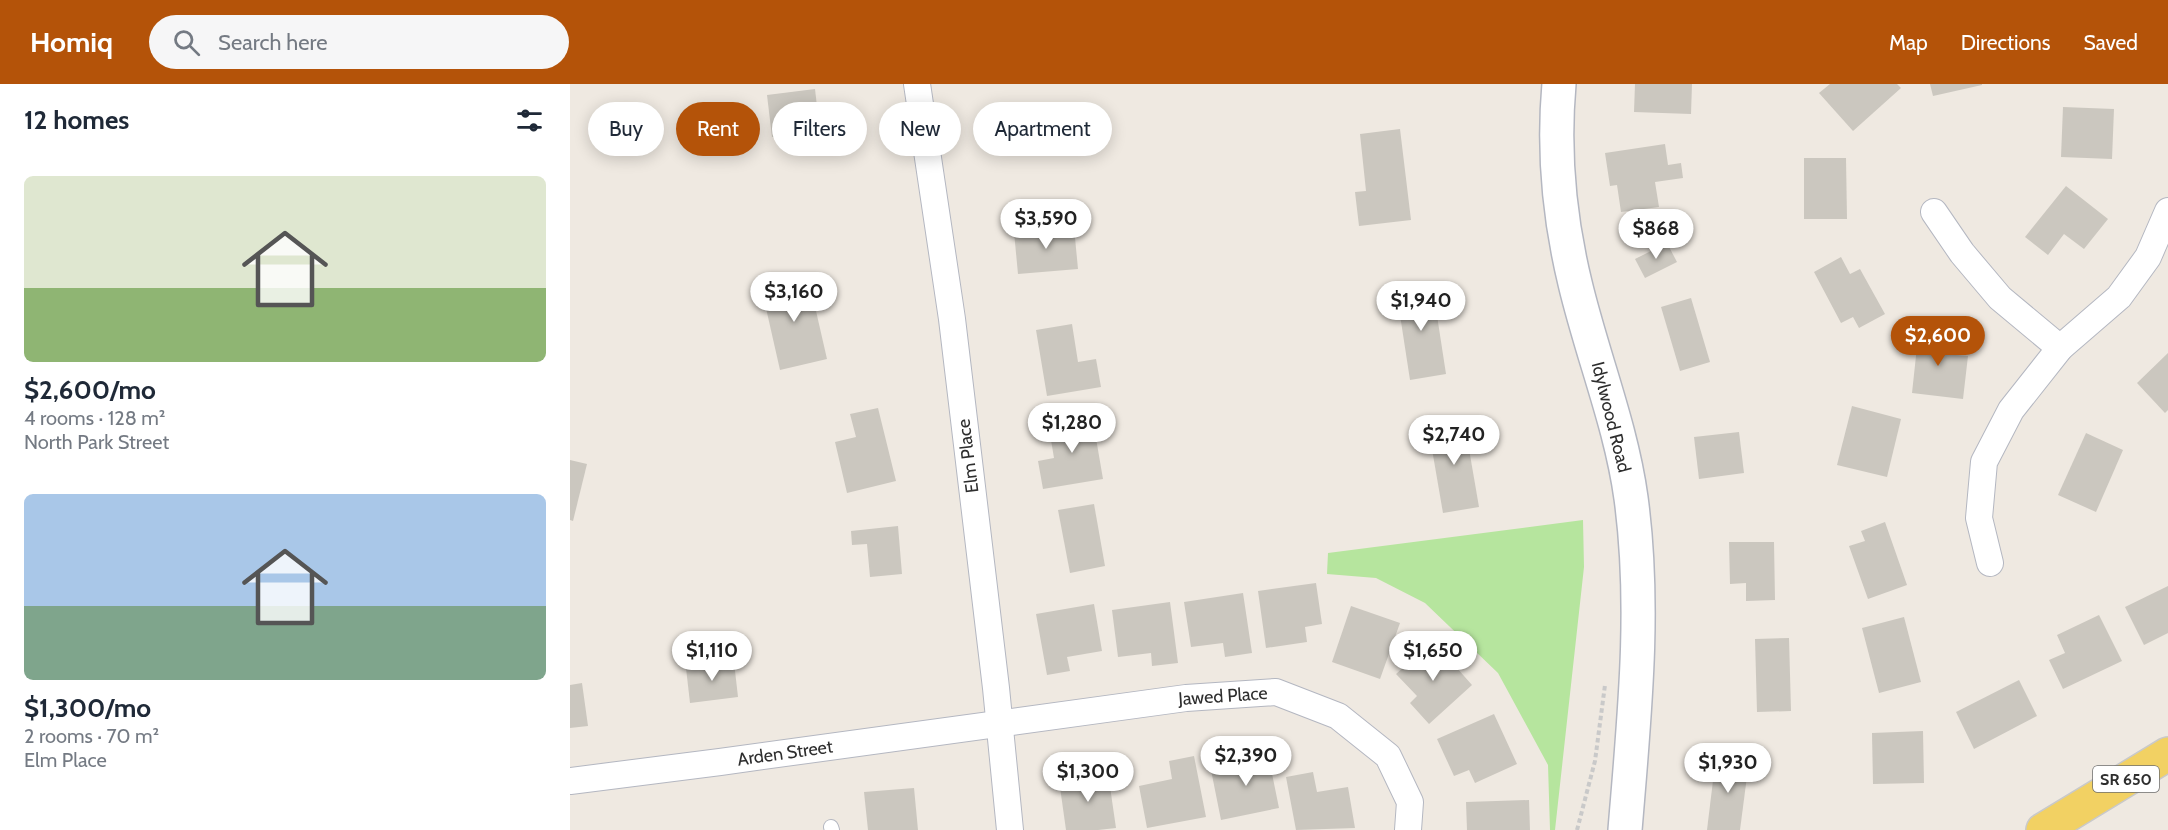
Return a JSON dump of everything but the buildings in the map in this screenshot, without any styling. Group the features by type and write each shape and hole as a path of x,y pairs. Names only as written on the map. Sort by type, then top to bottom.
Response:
{"main road":[{"name":"Idylwood Road","path":"1559,84 1556,117 1557,173 1563,228 1575,284 1613,416 1631,497 1639,633 1624,830"},
{"name":"Idylwood Road","path":"1608,830 1631,753"},
{"name":"SR 650","path":"2043,830 2168,754"}],"street":[{"name":"Elm Place","path":"917,84 952,319 1010,830"},
{"path":"1990,563 1979,518 1984,462 2011,410 2060,348 2119,297 2148,257 2168,211"},
{"path":"1934,212 1962,253 2000,298 2060,348"},
{"name":"Jawed Place","path":"999,725 1186,698 1276,692 1338,716 1388,756 1410,802 1408,830"},
{"name":"Arden Street","path":"570,781 999,725"}],"path":[{"path":"1577,830 1595,761 1605,683"}],"green space":[{"path":"1583,520 1584,567 1555,830 1550,830 1548,765 1498,673 1425,603 1376,578 1327,574 1328,553"}]}
